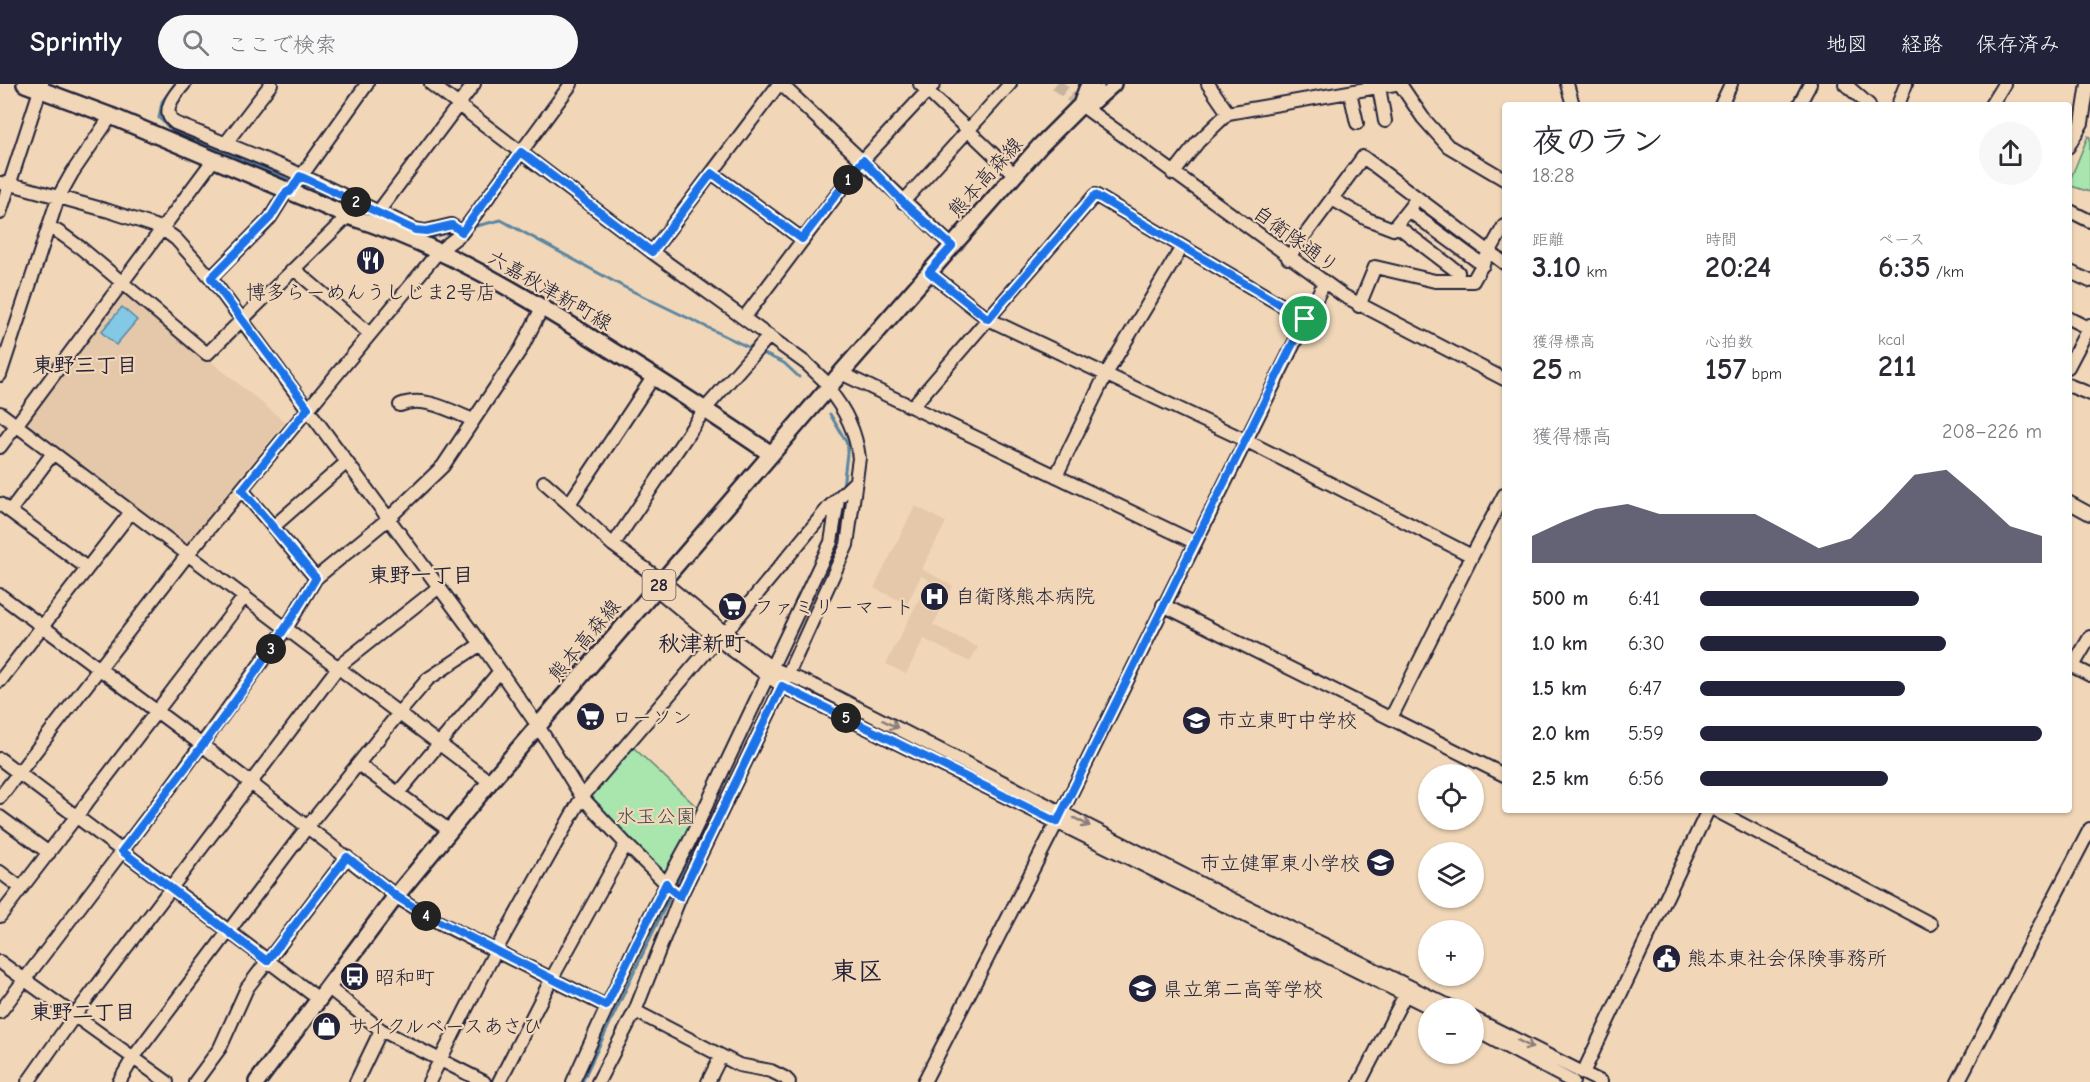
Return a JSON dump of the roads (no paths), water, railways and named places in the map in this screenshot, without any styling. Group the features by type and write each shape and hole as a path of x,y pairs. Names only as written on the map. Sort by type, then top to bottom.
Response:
{"main road":[{"name":"熊本高森線","path":"257,1082 396,896 490,782 929,272 1081,105 1087,89 1092,84"},
{"name":"熊本高森線","path":"1081,105 1095,100 1113,84"},
{"name":"六嘉秋津新町線","path":"35,86 214,159 294,185 348,216 439,251 543,306 705,409 771,454"}],"street":[{"path":"184,84 170,103 168,113 170,119 225,144 294,185 378,212 415,230 426,231 452,225 462,232"},
{"path":"225,144 271,84"},
{"path":"211,278 270,218 367,84"},
{"path":"431,84 652,252 807,364 829,388 856,437 859,458 853,484 847,545 688,844 635,1011 598,1082"},
{"path":"378,212 474,84"},
{"path":"0,797 188,554 439,251 462,232 571,84"},
{"path":"652,252 780,84 952,246"},
{"path":"903,202 1010,84"},
{"path":"1208,84 1228,113"},
{"path":"1173,174 1198,141 1228,113 1398,84 1423,118 1448,146 1502,178"},
{"path":"1567,84 1574,102"},
{"path":"1722,102 1731,84"},
{"path":"1801,102 1810,84"},
{"path":"1845,84 1866,102"},
{"path":"1899,102 1906,84"},
{"path":"1993,102 2004,84"},
{"path":"2072,140 2082,123 2088,84"},
{"path":"0,213 5,183 35,86"},
{"path":"744,318 863,160 927,86 1015,175"},
{"path":"1379,87 1385,121"},
{"path":"1350,92 1357,123"},
{"name":"自衛隊通り","path":"1081,105 1288,258 1359,306 1502,378"},
{"path":"0,375 58,198 72,173 111,117"},
{"path":"1288,258 1363,157 1502,261"},
{"path":"0,447 120,282 214,159"},
{"path":"712,173 802,239"},
{"path":"5,183 109,210 161,228 176,239 211,278 440,587 538,726 582,797 673,891"},
{"path":"912,407 1095,195 1305,319"},
{"path":"1332,199 1367,219 1393,229 1417,198"},
{"path":"1408,210 1483,265"},
{"path":"2072,212 2090,221"},
{"path":"49,227 62,233 81,248 207,354 348,216"},
{"path":"1396,225 1458,272 1457,281"},
{"path":"1359,306 1375,267 1435,281 1473,280 1502,230"},
{"path":"1056,476 1106,375 1182,247"},
{"path":"294,268 370,334"},
{"path":"929,272 988,319 1245,440 1472,556"},
{"path":"2072,273 2090,281"},
{"path":"924,1082 1059,817 1324,283"},
{"path":"0,1012 202,745 287,627 316,578 388,519 443,466 521,349 543,306"},
{"path":"2072,320 2089,326 2072,359"},
{"path":"613,545 705,409 769,336"},
{"path":"841,373 1194,542"},
{"path":"569,504 654,376"},
{"path":"2072,387 2090,394"},
{"path":"400,405 410,401 432,404 473,420"},
{"path":"0,413 339,666 490,782"},
{"path":"53,453 5,508 87,568"},
{"path":"273,527 347,462"},
{"path":"544,482 659,585 721,636 778,676 1407,990 1427,998"},
{"path":"429,1082 496,950 582,797 853,484"},
{"path":"242,490 316,578"},
{"path":"573,1082 606,1006 673,891 778,676 831,542 838,499"},
{"path":"1391,718 1502,499"},
{"path":"2072,504 2090,514"},
{"path":"0,681 131,512"},
{"path":"28,1082 75,1015 339,666 440,587"},
{"path":"0,595 202,745 396,896 428,916 606,1006"},
{"path":"0,916 244,596"},
{"path":"1163,605 1502,774"},
{"path":"2072,664 2090,637"},
{"path":"118,1082 133,1058 308,826 399,713 428,679 481,644"},
{"path":"2072,666 2090,675"},
{"path":"398,793 500,671"},
{"path":"0,759 267,961 381,1030 484,1082"},
{"path":"358,764 450,831"},
{"path":"1484,1024 1592,1079 1707,813"},
{"path":"1721,813 1931,924"},
{"path":"0,817 49,853"},
{"path":"1958,1082 2090,829"},
{"path":"499,1082 552,978 626,844"},
{"path":"195,1082 220,1048 247,988 347,857"},
{"path":"0,872 21,888"},
{"path":"0,962 167,1082"},
{"path":"1407,990 1418,998"},
{"path":"1360,1082 1407,990"},
{"path":"635,1011 721,1056 746,1067 771,1071 789,1082"},
{"path":"356,1082 381,1030"},
{"path":"1484,1035 1573,1082"},
{"path":"708,1082 721,1056"}],"water":[{"path":"122,307 137,320 116,345 101,332"}],"waterway":[{"path":"175,84 162,102 159,118 171,129 292,181"},
{"path":"299,183 367,213"},
{"path":"472,227 501,220 624,287 754,350"},
{"path":"423,236 428,238 454,231"},
{"path":"760,352 784,363 799,377"},
{"path":"830,414 848,445 843,487"},
{"path":"778,668 839,540 841,518"},
{"path":"674,888 771,682"},
{"path":"582,1082 671,894"}],"tunnel":[{"path":"1056,84 1081,105"}],"place":[{"name":"博多らーめんうしじま2号店","path":"371,261"},
{"name":"自衛隊熊本病院","path":"934,596"},
{"name":"ファミリーマート","path":"733,607"},
{"name":"ローソン","path":"591,717"},
{"name":"市立東町中学校","path":"1196,720"},
{"name":"市立健軍東小学校","path":"1381,863"},
{"name":"熊本東社会保険事務所","path":"1666,958"},
{"name":"昭和町","path":"354,977"},
{"name":"県立第二高等学校","path":"1142,989"},
{"name":"サイクルベースあさひ","path":"327,1026"}],"district":[{"name":"東野三丁目","path":"85,365"},
{"name":"東野一丁目","path":"421,575"},
{"name":"秋津新町","path":"702,643"},
{"name":"東区","path":"857,971"},
{"name":"東野二丁目","path":"83,1012"}],"park label":[{"name":"水玉公園","path":"656,816"}]}
